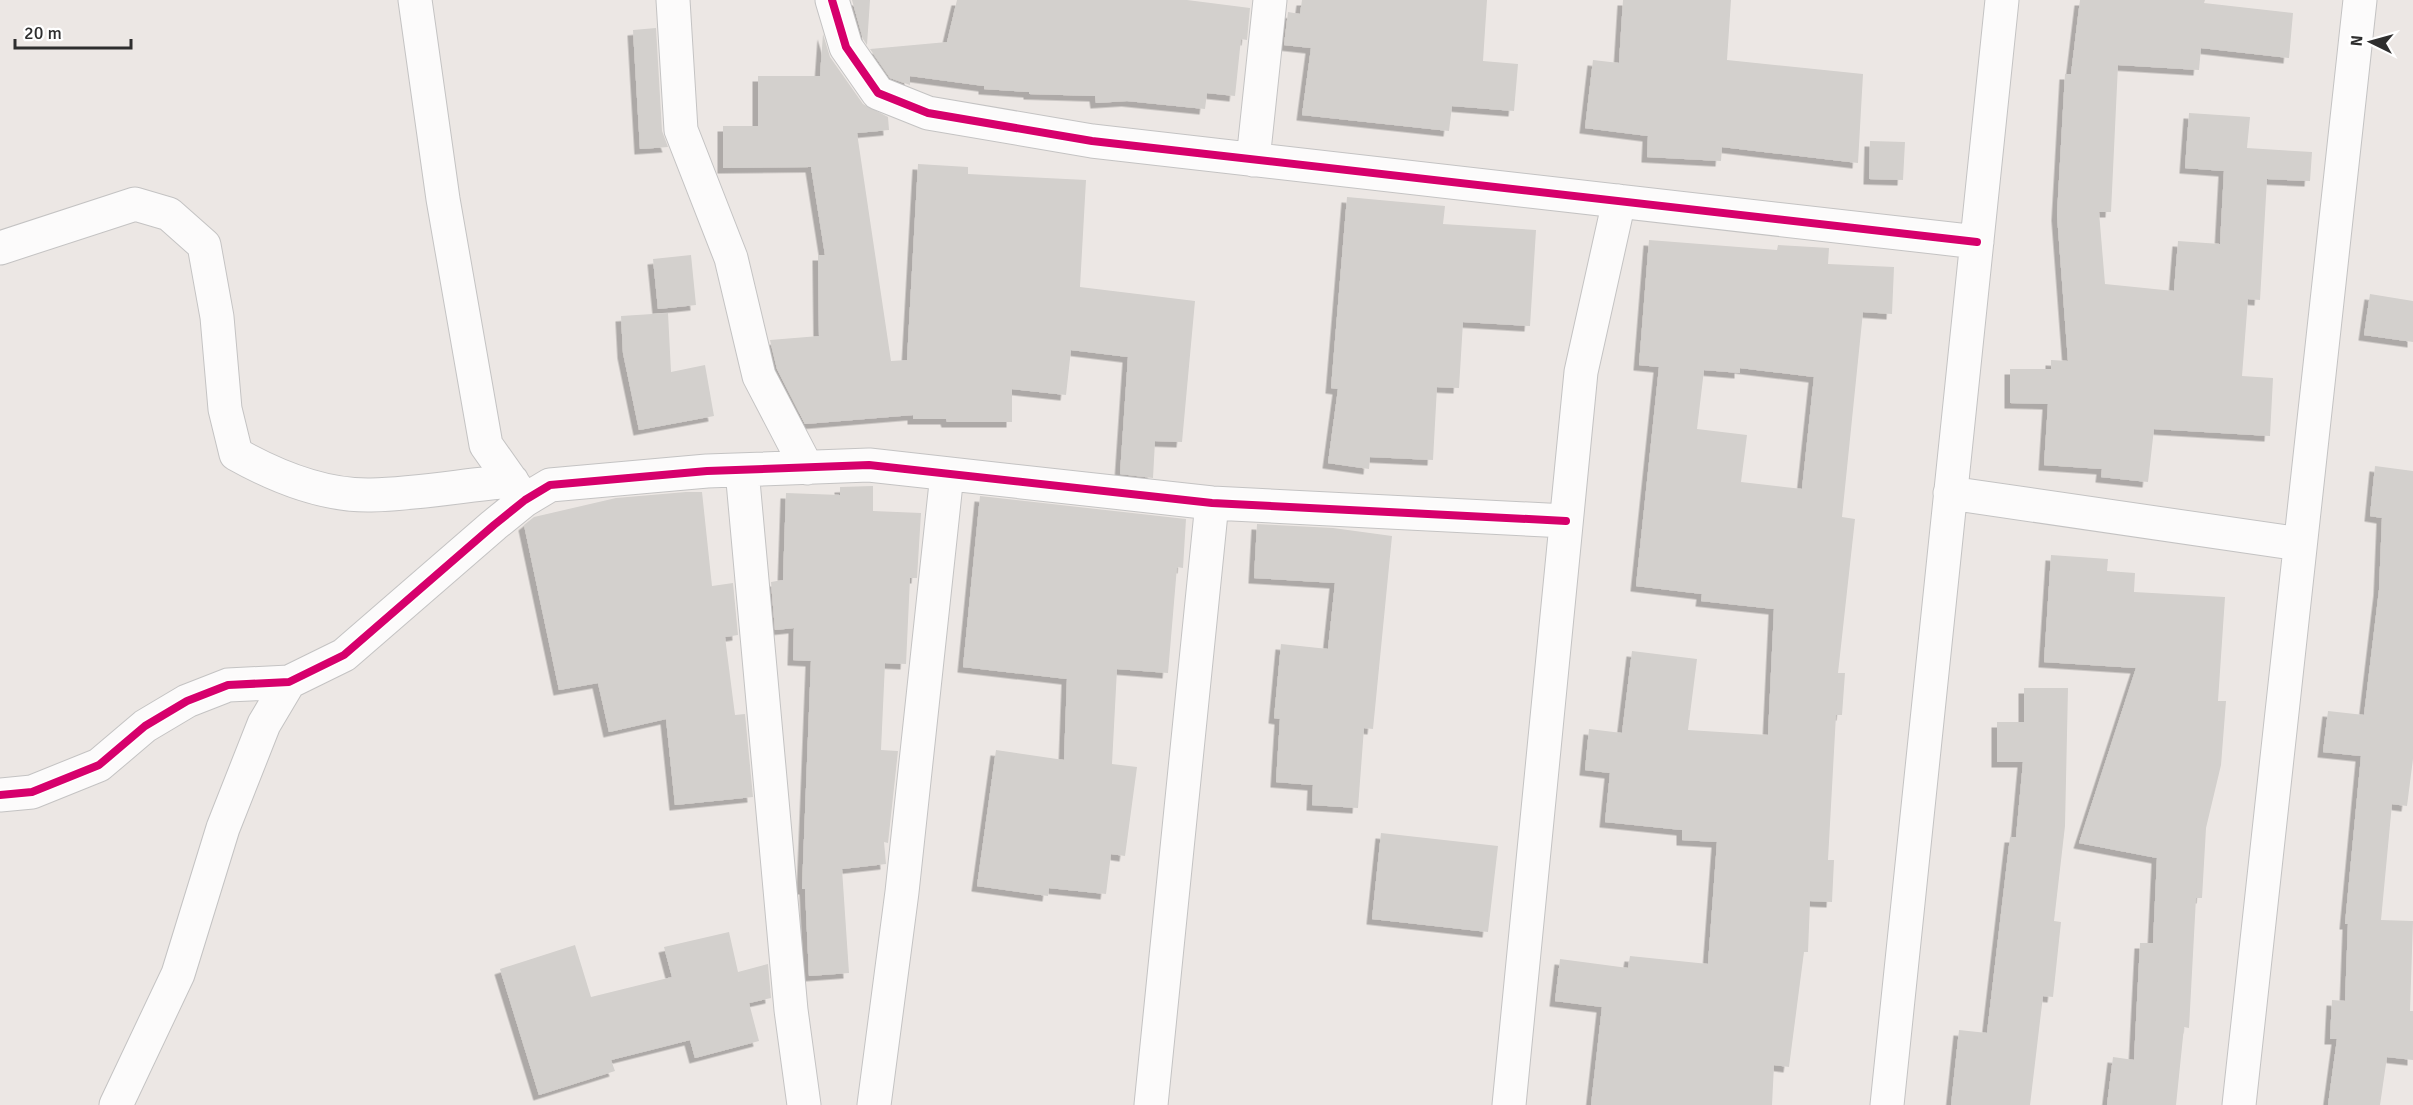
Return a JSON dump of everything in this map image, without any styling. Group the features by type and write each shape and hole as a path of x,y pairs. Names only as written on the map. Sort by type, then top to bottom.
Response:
{"street":[{"path":"415,0 443,199 486,445 518,490"},
{"path":"673,0 681,130 732,258 759,376 807,468"},
{"path":"832,0 846,46 879,93 928,113 1092,141 1977,242"},
{"path":"1253,160 1270,0"},
{"path":"1887,1105 2002,0"},
{"path":"2239,1105 2360,0"},
{"path":"1509,1105 1581,372 1619,201"},
{"path":"2,242 135,204 170,214 204,245 217,317 225,409 236,454 270,473 311,487 369,495 518,490 550,485 742,470 869,465 1212,503 1566,521"},
{"path":"742,470 791,1010 804,1105"},
{"path":"874,1105 902,892 947,474"},
{"path":"0,795 32,792 99,765 145,726 187,701 228,685 289,682 344,654 518,490"},
{"path":"1950,493 2300,544"},
{"path":"1151,1105 1212,503"},
{"path":"116,1105 178,974 223,828 264,724 289,682"}],"building":[{"path":"852,0 870,0 867,45 863,39"},
{"path":"957,0 1187,0 1250,8 1247,40 1241,39 1235,96 1207,93 1205,109 1127,101 1096,103 1095,96 1029,94 1029,92 984,89 984,86 910,76 910,85 890,78 870,49 947,42"},
{"path":"1302,0 1487,0 1483,61 1518,64 1514,111 1452,106 1449,131 1302,115 1311,48 1284,45 1288,12 1300,14"},
{"path":"1623,0 1731,0 1727,60 1863,74 1858,163 1722,147 1721,161 1647,157 1648,136 1585,128 1593,60 1619,63"},
{"path":"2080,0 2205,0 2204,3 2293,13 2289,58 2201,48 2199,70 2118,65 2111,212 2099,212 2105,284 2174,291 2178,241 2220,244 2224,171 2185,168 2189,113 2250,117 2247,148 2312,152 2310,181 2267,179 2260,300 2248,299 2242,376 2273,378 2270,436 2154,429 2148,482 2101,477 2102,469 2044,465 2048,404 2010,403 2010,369 2051,369 2051,360 2068,361 2057,215 2065,74 2071,74"},
{"path":"656,28 662,131 668,147 640,149 633,30"},
{"path":"823,34 830,57 863,104 888,117 889,130 857,133 891,361 907,360 918,164 968,167 968,174 1086,180 1080,287 1195,301 1182,442 1155,441 1153,478 1120,474 1128,357 1071,350 1066,395 1012,389 1012,422 947,422 946,419 913,419 913,415 805,424 777,369 770,340 819,336 818,255 825,255 811,167 723,168 723,126 758,126 758,76 820,76"},
{"path":"1870,141 1905,142 1903,180 1869,179"},
{"path":"1347,197 1445,206 1443,224 1536,230 1530,326 1463,322 1459,388 1437,387 1433,460 1370,457 1369,469 1328,463 1338,389 1331,388"},
{"path":"1649,240 1777,250 1778,245 1829,248 1828,264 1894,267 1892,314 1863,312 1842,517 1855,519 1838,673 1845,673 1842,715 1836,715 1828,860 1834,860 1832,902 1810,901 1808,952 1804,952 1789,1067 1774,1065 1772,1105 1591,1105 1602,1007 1555,1001 1560,959 1628,968 1630,956 1708,964 1717,842 1682,840 1682,830 1605,822 1610,773 1585,770 1589,729 1622,733 1632,651 1697,659 1688,730 1768,735 1774,609 1701,601 1702,594 1636,586 1659,367 1639,365","holes":["1740,368 1814,377 1802,489 1741,482 1747,435 1697,429 1704,370 1740,373"]},
{"path":"691,255 696,305 658,309 653,259"},
{"path":"2370,294 2413,301 2413,342 2364,335"},
{"path":"668,313 671,372 705,365 714,416 639,430 623,353 621,316"},
{"path":"2375,466 2413,471 2413,759 2407,806 2392,804 2381,920 2413,921 2410,1011 2413,1011 2413,1060 2387,1057 2380,1105 2328,1105 2337,1039 2330,1039 2332,1000 2345,1001 2348,924 2345,924 2361,756 2323,752 2328,711 2364,715 2379,590 2382,518 2370,516"},
{"path":"873,486 873,511 921,513 917,578 910,578 906,664 885,663 881,750 898,751 888,843 884,842 886,864 842,869 849,973 809,976 805,889 802,889 811,661 793,660 794,628 775,630 771,582 783,580 786,493 840,495 840,487"},
{"path":"702,492 712,586 733,583 738,635 725,637 735,715 745,714 753,797 675,805 666,719 609,732 598,683 559,690 524,525 534,517 616,498"},
{"path":"980,496 1186,519 1183,568 1177,567 1168,673 1117,669 1112,764 1137,767 1125,856 1111,854 1106,894 1049,888 1048,896 977,886 996,750 1064,760 1067,679 963,667"},
{"path":"1257,524 1333,528 1392,536 1373,729 1364,728 1358,808 1312,805 1313,785 1276,782 1280,719 1274,718 1281,644 1328,649 1335,583 1254,578"},
{"path":"2051,555 2108,559 2107,571 2135,573 2134,592 2225,597 2218,701 2226,701 2221,765 2206,828 2202,898 2196,898 2189,1028 2184,1027 2176,1105 2107,1105 2113,1057 2134,1060 2140,943 2153,943 2157,858 2079,843 2136,668 2044,662"},
{"path":"2024,688 2068,688 2065,826 2054,921 2061,922 2053,997 2043,996 2030,1105 1951,1105 1959,1030 1987,1033 2010,837 2016,837 2023,762 1997,762 1997,722 2024,722"},
{"path":"1381,833 1498,846 1488,932 1372,919"},
{"path":"729,932 738,972 768,964 771,998 749,1003 759,1041 695,1058 690,1040 611,1060 615,1071 539,1095 500,969 575,945 591,997 672,977 664,947"}],"cycle path":[{"path":"832,0 846,47 878,93 928,113 1092,141 1977,242"},
{"path":"0,795 32,792 99,765 145,726 187,701 228,685 289,682 344,655 494,525 525,500 550,485 707,471 869,465 1212,503 1566,521"}]}
